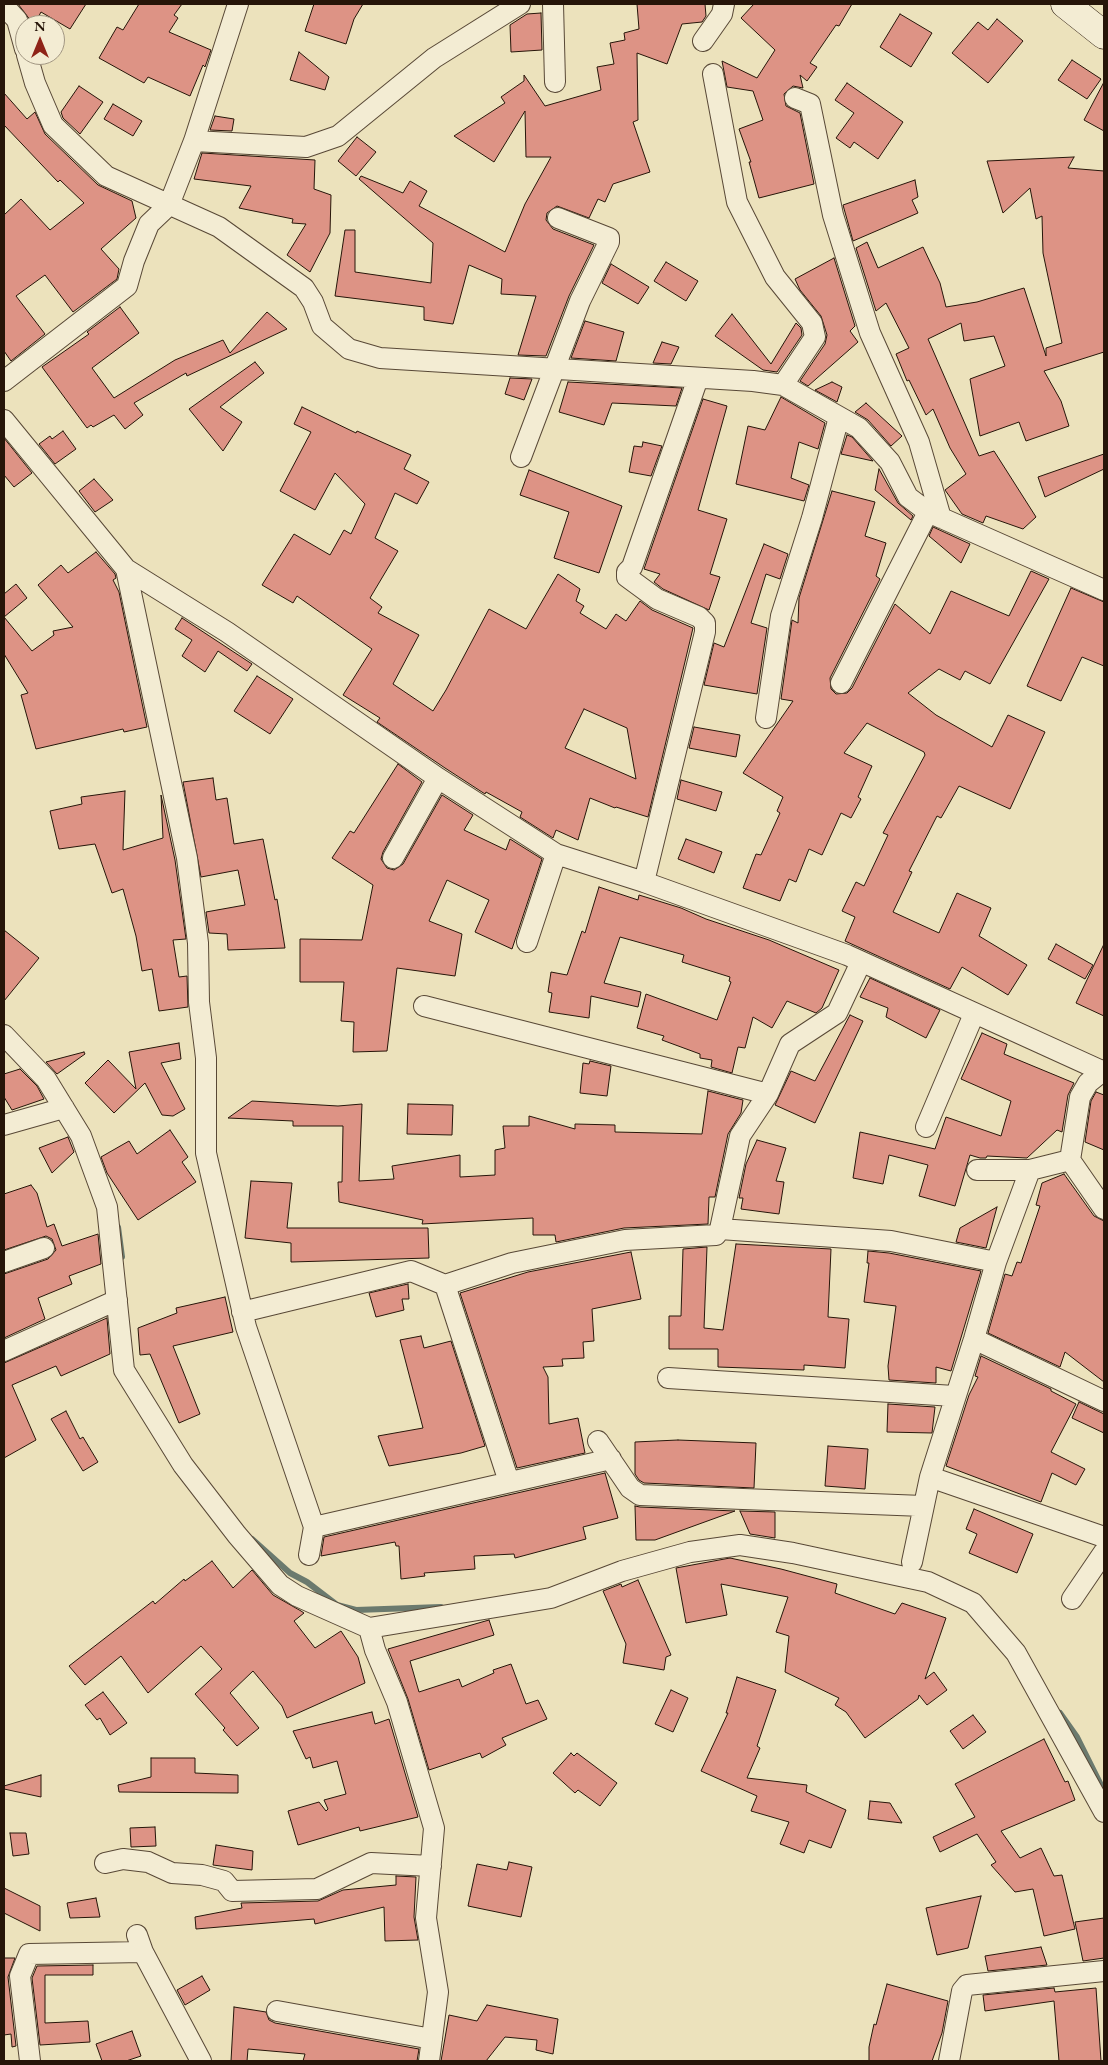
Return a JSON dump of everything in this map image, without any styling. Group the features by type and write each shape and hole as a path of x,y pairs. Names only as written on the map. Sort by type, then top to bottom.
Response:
{"main road":[{"path":"1065,4 1104,35"}],"street":[{"path":"4,381 127,286 134,261 149,224 169,205 194,141 238,4"},
{"path":"194,141 306,147 338,136 434,58 520,4"},
{"path":"554,4 555,82"},
{"path":"703,41 722,14 724,4"},
{"path":"4,6 15,18"},
{"path":"30,65 35,83 53,125 106,176 219,227 304,288 313,302 322,326 348,349 380,358 753,381 783,386 859,428 890,462 908,497 934,515 1104,590"},
{"path":"713,74 736,202 775,277 812,323 814,337 783,386"},
{"path":"796,98 810,104 833,215 870,333 919,442 934,515 841,683"},
{"path":"521,457 556,370 580,301 609,242 609,238 558,218"},
{"path":"644,882 705,632 705,623 699,617 657,599 627,576 627,572 632,567 698,378"},
{"path":"766,718 781,616 812,518 838,416"},
{"path":"4,420 126,569 227,632 438,778 556,854 644,882 847,954 860,962 974,1014 1104,1071 1088,1083 1080,1097 1070,1160 1104,1209"},
{"path":"126,569 187,858 198,943 198,1002 206,1058 206,1153 242,1312 314,1527 309,1555"},
{"path":"393,858 438,778"},
{"path":"527,942 556,854"},
{"path":"242,1312 411,1271 445,1285 512,1263 625,1240 716,1235 720,1229 740,1136 768,1094 790,1044 837,1013 860,962"},
{"path":"424,1006 768,1094"},
{"path":"926,1128 974,1014"},
{"path":"4,1035 46,1078 81,1136 108,1208 124,1370 183,1465 237,1535 280,1585 297,1596 369,1628 551,1598 622,1571 690,1552 740,1544 793,1553 928,1582 973,1603 1016,1652 1104,1812"},
{"path":"4,1125 64,1108"},
{"path":"977,1170 1030,1170 1070,1160"},
{"path":"912,1562 930,1477 954,1396 974,1339 996,1262 1030,1170"},
{"path":"720,1229 891,1241 996,1262"},
{"path":"4,1262 44,1248"},
{"path":"445,1285 509,1482"},
{"path":"4,1351 117,1300"},
{"path":"974,1339 1104,1401"},
{"path":"668,1378 954,1396"},
{"path":"598,1441 630,1488 640,1495 923,1506"},
{"path":"314,1527 611,1459"},
{"path":"930,1477 1104,1536"},
{"path":"1072,1599 1104,1552"},
{"path":"369,1628 375,1650 397,1702 434,1828 426,1918 438,1992 429,2061"},
{"path":"104,1863 123,1859 148,1862 172,1873 202,1875 224,1881 232,1891 317,1889 371,1863 431,1866"},
{"path":"30,2061 20,1976 29,1954 140,1944 201,2061"},
{"path":"949,2061 964,1987 1104,1971"},
{"path":"277,2011 432,2039"}],"building":[{"path":"18,4 86,4 70,29 65,26 65,15 46,15 41,12 39,15 26,15"},
{"path":"139,4 182,4 174,15 178,18 169,32 211,50 205,67 203,65 190,96 148,77 144,83 99,58 117,27 123,30"},
{"path":"314,4 363,4 354,19 346,44 305,31"},
{"path":"637,4 705,4 706,16 702,22 682,24 667,64 637,53 638,120 633,122 650,172 613,184 605,202 598,199 589,218 557,206 547,213 546,220 553,229 594,245 569,296 546,356 518,355 536,296 501,294 502,279 469,265 453,324 424,320 424,307 335,296 345,230 355,230 355,272 431,283 433,243 359,179 361,176 403,193 410,181 427,191 419,206 505,252 525,204 551,157 526,157 525,111 494,162 454,136 505,103 501,97 524,81 524,75 545,106 601,90 597,67 614,64 610,43 625,40 624,33 639,29"},
{"path":"754,4 852,4 839,26 836,25 810,63 817,67 807,81 800,75 803,88 793,86 784,94 786,106 800,113 814,184 759,198 749,162 751,162 739,129 763,120 753,91 727,87 722,61 757,78 775,50 741,18"},
{"path":"541,13 542,50 511,52 510,25 527,14"},
{"path":"900,14 932,33 911,67 880,47"},
{"path":"997,19 1023,41 988,83 952,53 978,22 988,30"},
{"path":"299,52 329,77 325,90 290,80"},
{"path":"1072,60 1101,79 1087,99 1058,80"},
{"path":"1104,82 1104,131 1084,120"},
{"path":"847,83 903,122 878,159 854,142 850,148 836,138 854,113 835,100"},
{"path":"79,86 103,102 80,134 63,118 61,112"},
{"path":"4,93 27,119 35,112 45,134 98,185 132,201 136,218 101,249 119,269 117,279 73,312 45,275 16,296 45,334 11,361 4,351 4,215 21,199 50,230 84,203 60,180 58,182 4,125"},
{"path":"113,104 142,121 133,136 104,119"},
{"path":"215,116 234,119 232,131 210,130"},
{"path":"357,137 376,152 356,176 338,161"},
{"path":"202,153 315,160 314,189 331,195 330,233 310,272 287,255 306,224 292,223 293,219 239,208 251,186 194,179"},
{"path":"1074,157 1068,168 1104,171 1104,352 1044,371 1061,401 1069,426 1026,441 1019,422 980,436 970,379 1005,366 994,336 964,341 961,323 928,339 979,456 994,451 1036,517 1023,529 986,516 983,523 962,514 945,490 966,474 950,448 933,409 926,415 909,380 907,381 896,354 909,348 886,303 876,311 856,248 867,242 878,268 923,247 940,283 946,307 977,302 1024,288 1046,356 1046,348 1062,343 1043,253 1042,216 1036,219 1030,188 1003,213 987,161"},
{"path":"915,180 918,197 912,200 918,213 853,241 843,205"},
{"path":"834,258 855,326 850,331 858,342 808,386 800,381 825,344 827,335 821,316 800,290 795,279"},
{"path":"666,262 698,281 686,301 654,281"},
{"path":"611,264 649,287 638,304 602,283"},
{"path":"120,307 139,333 92,368 114,398 175,360 223,340 230,353 267,312 287,329 187,376 186,373 134,403 143,415 125,429 114,415 93,427 91,425 87,428 42,367 89,334 87,332"},
{"path":"732,314 771,364 796,323 801,328 802,335 777,372 763,370 715,336"},
{"path":"585,321 624,332 616,361 571,358"},
{"path":"662,342 679,347 671,364 653,363"},
{"path":"255,362 264,373 220,407 242,422 223,451 189,409"},
{"path":"510,378 532,379 524,400 505,394"},
{"path":"568,382 682,388 676,406 612,403 604,425 559,412"},
{"path":"832,382 842,387 837,402 815,390"},
{"path":"781,397 825,423 818,449 799,442 791,478 809,485 804,501 736,484 748,426 765,430"},
{"path":"703,399 727,406 698,510 727,519 710,574 720,577 709,610 663,589 654,582 660,574 644,569"},
{"path":"866,403 902,436 891,446 868,420 855,412"},
{"path":"302,407 356,433 357,431 411,455 404,469 429,482 417,504 395,493 375,538 398,551 370,598 382,607 378,613 419,635 393,684 433,711 489,609 526,629 558,574 580,589 576,601 584,606 580,613 606,629 616,614 626,621 640,601 652,610 693,628 648,817 615,808 590,798 578,840 556,830 553,838 520,817 522,812 486,792 485,794 445,768 377,722 380,718 343,695 372,649 297,596 293,603 262,585 294,534 330,555 344,530 351,534 365,504 335,473 315,510 280,491 311,432 294,424","holes":["584,709 627,728 636,779 565,748"]},
{"path":"63,431 76,449 55,464 39,444 50,436 52,439"},
{"path":"847,435 852,437 873,461 841,454"},
{"path":"4,438 32,473 14,487 4,475"},
{"path":"643,442 662,446 651,476 629,472 634,446 642,447"},
{"path":"1104,454 1104,469 1045,497 1038,477"},
{"path":"879,469 898,503 913,516 911,520 875,490"},
{"path":"529,470 622,506 599,573 554,558 569,512 520,495"},
{"path":"94,479 113,500 95,512 79,491"},
{"path":"832,491 875,502 865,536 886,543 876,576 880,579 830,678 831,689 836,694 847,693 852,688 895,604 930,634 951,591 1009,616 1031,571 1049,579 990,684 965,671 960,680 939,669 908,693 936,715 992,747 1008,715 1045,732 1010,809 959,786 941,818 937,816 909,871 912,872 893,912 939,933 957,893 991,908 979,936 1027,965 1008,995 962,967 950,989 845,941 855,917 842,911 856,882 864,886 888,835 883,833 925,755 924,752 867,723 844,753 872,766 858,797 861,799 851,818 841,813 822,855 809,849 796,882 789,879 780,901 743,888 756,854 761,855 780,813 777,811 783,797 743,773 793,701 781,699 792,620 798,623 799,598"},
{"path":"933,527 970,544 961,563 929,536"},
{"path":"764,544 788,554 780,579 766,574 751,623 767,628 757,694 704,685 714,643 724,647"},
{"path":"96,552 115,574 116,578 113,580 119,592 147,727 124,732 123,729 36,749 21,695 28,693 4,654 4,617 32,651 54,635 53,631 73,627 38,585 61,565 68,573"},
{"path":"16,584 27,598 4,617 4,594"},
{"path":"1071,588 1104,602 1104,666 1082,657 1061,701 1027,686"},
{"path":"182,618 252,664 247,671 218,651 205,672 182,656 192,640 175,629"},
{"path":"257,676 293,699 270,734 234,711"},
{"path":"694,727 740,735 736,757 689,748"},
{"path":"398,764 422,782 383,852 381,859 387,868 394,870 403,864 442,795 473,815 464,830 506,850 510,839 542,859 512,949 475,932 489,900 447,880 429,921 462,934 455,976 397,968 387,1051 353,1052 354,1022 341,1021 344,982 300,982 300,939 362,940 373,885 332,858 350,831 354,833"},
{"path":"213,778 216,800 227,798 234,844 263,839 275,900 277,899 285,948 228,950 227,934 209,933 206,912 245,905 238,870 201,877 183,782"},
{"path":"681,780 722,792 716,811 677,799"},
{"path":"125,791 123,850 163,838 161,795 175,860 186,939 173,940 179,977 187,976 188,1007 159,1011 152,969 142,971 136,936 123,889 112,893 95,844 59,849 50,811 82,804 81,797"},
{"path":"686,839 722,852 714,873 678,859"},
{"path":"599,887 638,900 639,895 681,908 706,919 769,940 839,970 822,1008 816,1013 787,1001 772,1028 753,1017 745,1048 738,1047 732,1073 711,1067 712,1060 700,1058 700,1054 662,1040 664,1036 637,1028 646,994 717,1020 731,982 729,981 730,977 682,962 684,955 620,937 604,983 641,992 638,1007 591,996 589,1018 549,1012 552,993 548,992 551,972 567,975 582,931 585,933"},
{"path":"4,930 39,958 4,1001"},
{"path":"1056,944 1093,965 1085,979 1048,959"},
{"path":"1104,944 1104,1016 1076,1003"},
{"path":"870,978 940,1010 926,1038 886,1017 888,1008 860,997"},
{"path":"850,1015 863,1021 815,1123 775,1105 791,1071 815,1081"},
{"path":"982,1033 1007,1044 1004,1054 1074,1083 1068,1095 1062,1132 1057,1130 1027,1158 987,1156 986,1158 980,1158 970,1155 955,1206 919,1196 928,1165 889,1155 883,1184 853,1178 860,1132 935,1149 946,1117 1001,1136 1011,1101 961,1079"},
{"path":"179,1043 181,1059 161,1063 185,1109 173,1116 162,1115 145,1083 114,1113 85,1083 108,1060 136,1089 129,1052"},
{"path":"84,1052 85,1054 57,1074 46,1062"},
{"path":"590,1061 611,1066 607,1096 580,1093 583,1063 589,1064"},
{"path":"20,1069 37,1086 44,1099 12,1110 4,1097 4,1074"},
{"path":"708,1091 743,1100 741,1113 728,1134 715,1197 709,1197 708,1224 624,1228 556,1242 555,1235 533,1235 533,1218 422,1224 423,1220 339,1202 338,1182 342,1182 343,1126 293,1126 293,1121 228,1118 252,1101 338,1106 362,1104 359,1181 394,1179 392,1166 460,1155 460,1177 495,1175 495,1150 505,1148 503,1126 529,1126 529,1116 575,1129 575,1124 615,1125 615,1132 702,1134"},
{"path":"1096,1092 1104,1095 1104,1150 1085,1142 1091,1101"},
{"path":"408,1104 453,1105 452,1135 407,1134"},
{"path":"170,1130 188,1157 182,1162 196,1182 138,1220 107,1173 101,1157 129,1141 137,1154"},
{"path":"68,1137 74,1152 52,1173 39,1148"},
{"path":"757,1140 786,1148 776,1181 784,1182 779,1214 741,1209 743,1198 739,1198 746,1164"},
{"path":"1064,1174 1094,1216 1104,1221 1104,1382 1065,1352 1060,1367 988,1333 1005,1274 1012,1276 1017,1262 1021,1263 1040,1206 1036,1205 1042,1183"},
{"path":"251,1181 292,1183 287,1228 428,1228 429,1258 291,1262 291,1243 245,1238"},
{"path":"31,1185 37,1193 47,1227 54,1224 62,1246 98,1234 101,1264 69,1276 72,1284 38,1298 45,1319 4,1338 4,1274 48,1259 56,1250 52,1239 46,1236 4,1250 4,1194"},
{"path":"997,1207 986,1248 956,1242 960,1228"},
{"path":"736,1244 831,1249 828,1317 849,1319 845,1368 804,1365 804,1370 718,1367 718,1349 669,1349 669,1316 681,1316 683,1249 707,1247 704,1328 723,1330"},
{"path":"868,1251 889,1253 981,1271 951,1371 936,1367 936,1383 889,1380 888,1366 896,1306 864,1302 869,1263 867,1263"},
{"path":"631,1252 641,1299 592,1309 594,1341 583,1342 584,1358 562,1359 563,1366 543,1367 548,1377 549,1424 578,1418 585,1453 517,1468 460,1293 528,1272"},
{"path":"408,1284 409,1299 402,1299 404,1310 376,1317 369,1293"},
{"path":"225,1297 233,1332 173,1346 200,1414 179,1423 150,1354 140,1355 138,1328 177,1313 176,1308"},
{"path":"107,1318 110,1354 61,1376 56,1366 12,1385 36,1440 4,1458 4,1363"},
{"path":"421,1336 424,1348 451,1341 485,1446 461,1453 389,1466 378,1436 423,1428 400,1340"},
{"path":"981,1356 1051,1389 1051,1391 1076,1404 1051,1452 1085,1469 1076,1485 1052,1473 1041,1502 946,1466 969,1395 978,1377 975,1376"},
{"path":"1079,1402 1104,1414 1104,1433 1072,1418"},
{"path":"888,1404 935,1407 932,1433 887,1432"},
{"path":"66,1411 80,1439 83,1437 98,1462 83,1471 51,1419"},
{"path":"678,1440 756,1443 754,1488 644,1483 639,1480 635,1474 635,1442"},
{"path":"828,1446 868,1449 865,1489 825,1486"},
{"path":"605,1473 618,1518 583,1527 586,1539 515,1558 514,1554 474,1556 475,1569 424,1573 425,1576 401,1579 399,1546 396,1546 395,1542 321,1556 324,1537"},
{"path":"635,1506 735,1511 655,1540 636,1540"},
{"path":"974,1509 1033,1534 1017,1573 969,1553 977,1534 966,1529"},
{"path":"740,1511 775,1512 775,1538 750,1534"},
{"path":"730,1558 837,1584 835,1593 895,1614 902,1603 946,1618 925,1679 934,1672 947,1690 927,1705 919,1695 918,1699 865,1738 846,1712 835,1705 839,1698 785,1672 789,1636 776,1632 788,1597 721,1584 727,1615 686,1623 676,1568"},
{"path":"212,1561 233,1588 252,1570 273,1595 304,1613 294,1621 315,1648 341,1631 358,1657 365,1683 287,1718 282,1706 253,1671 230,1693 259,1728 237,1746 223,1730 225,1728 195,1694 222,1669 201,1646 148,1693 121,1656 85,1685 69,1666 153,1601 155,1604 184,1579 185,1581"},
{"path":"638,1580 671,1655 666,1657 664,1670 623,1663 626,1644 603,1591 621,1584 622,1587"},
{"path":"489,1620 494,1635 410,1661 419,1692 459,1679 462,1687 494,1673 493,1670 511,1664 526,1704 538,1700 547,1719 502,1738 506,1745 482,1758 480,1753 429,1770 408,1699 388,1649"},
{"path":"737,1677 776,1690 757,1746 760,1748 747,1778 807,1785 806,1792 846,1810 831,1848 809,1840 804,1853 780,1844 789,1822 751,1811 757,1796 701,1771 728,1713 726,1713"},
{"path":"671,1690 688,1698 673,1732 655,1724"},
{"path":"103,1692 127,1723 110,1735 100,1718 97,1720 85,1705"},
{"path":"372,1712 375,1724 389,1719 418,1817 360,1831 359,1827 298,1845 288,1811 319,1802 326,1811 328,1809 324,1800 346,1794 337,1761 313,1768 310,1757 306,1759 293,1731"},
{"path":"973,1715 986,1732 963,1749 950,1731"},
{"path":"1044,1739 1065,1782 1068,1781 1075,1800 1001,1831 1020,1858 1041,1848 1054,1876 1062,1875 1075,1929 1044,1936 1033,1889 1015,1892 991,1865 996,1862 977,1834 940,1852 933,1837 975,1817 955,1784"},
{"path":"571,1753 574,1756 577,1753 617,1783 600,1806 578,1790 575,1793 553,1773"},
{"path":"151,1758 195,1758 195,1773 238,1775 238,1793 119,1792 118,1785 151,1777"},
{"path":"41,1775 41,1797 4,1789 4,1786"},
{"path":"870,1801 890,1803 902,1823 868,1819"},
{"path":"155,1827 156,1846 131,1847 130,1828"},
{"path":"10,1833 26,1833 29,1854 13,1856"},
{"path":"216,1845 253,1851 252,1870 213,1865"},
{"path":"509,1862 532,1867 521,1917 468,1906 477,1864 507,1870"},
{"path":"396,1876 416,1877 414,1917 418,1940 385,1941 384,1907 315,1924 314,1919 196,1929 195,1917 242,1908 241,1903 318,1901 343,1890 396,1885"},
{"path":"4,1888 40,1906 40,1931 4,1913"},
{"path":"981,1896 968,1948 937,1955 926,1908"},
{"path":"96,1898 100,1917 70,1918 67,1903"},
{"path":"1104,1918 1104,1958 1083,1961 1075,1922"},
{"path":"1041,1947 1047,1965 988,1971 985,1956"},
{"path":"4,1958 15,1958 8,1977 16,2046 12,2047 11,2034 4,2035"},
{"path":"93,1965 93,1975 45,1975 45,2023 88,2021 90,2042 40,2045 32,1978 37,1966"},
{"path":"202,1976 210,1990 185,2005 177,1990"},
{"path":"887,1984 948,2001 942,2033 932,2061 869,2061 869,2047 874,2024 876,2025"},
{"path":"1054,1988 1055,1992 1096,1988 1101,2061 1059,2061 1054,2001 985,2011 983,1995"},
{"path":"487,2005 558,2019 553,2054 536,2050 537,2040 505,2037 486,2061 441,2061 449,2015 477,2021"},
{"path":"234,2007 266,2012 269,2020 275,2023 419,2049 417,2061 303,2061 305,2054 248,2049 247,2061 231,2061"},
{"path":"132,2031 141,2056 126,2061 102,2061 96,2044"}],"waterway":[{"path":"118,1227 122,1257"},
{"path":"252,1539 290,1573 307,1582 337,1605 356,1610 441,1607"},
{"path":"1060,1713 1077,1737 1104,1791"}]}
